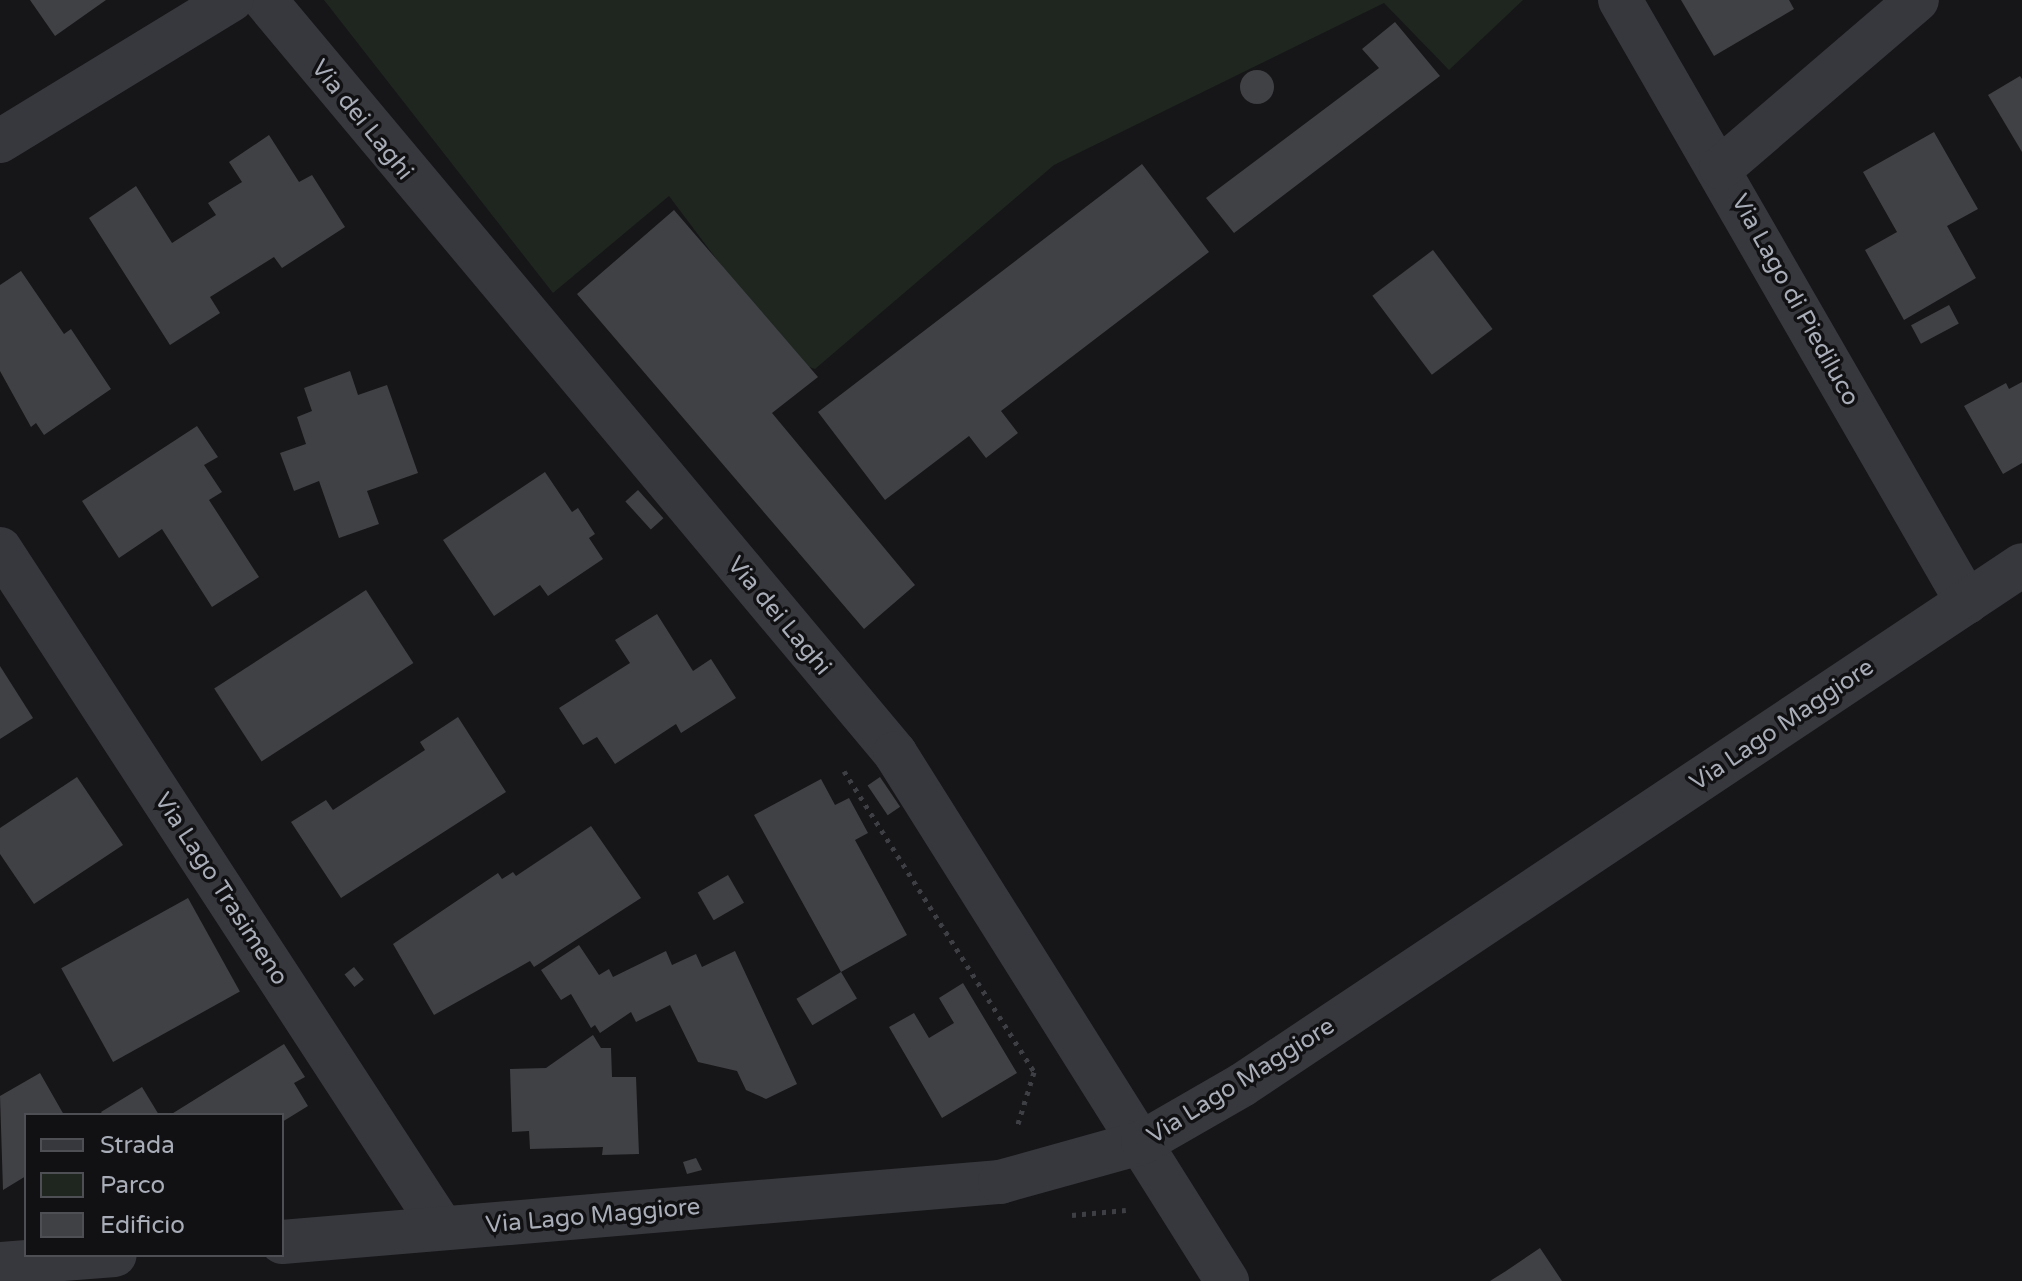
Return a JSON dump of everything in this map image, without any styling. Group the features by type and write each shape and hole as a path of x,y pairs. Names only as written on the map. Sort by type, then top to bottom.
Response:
{"street":[{"path":"0,141 231,0"},
{"name":"Via dei Laghi","path":"265,0 895,753 1143,1142 1227,1281"},
{"name":"Via Lago di Piediluco","path":"1620,0 1721,168 1967,602"},
{"path":"1721,168 1917,0"},
{"name":"Via Lago Trasimeno","path":"0,549 442,1228"},
{"name":"Via Lago Maggiore","path":"284,1242 1000,1182 1143,1142 1242,1085 2022,565"},
{"path":"0,1264 89,1257"}],"path":[{"path":"840,764 1034,1072 1000,1182"},
{"path":"1060,1216 1133,1210"}],"green space":[{"path":"324,0 1523,0 1449,70 1384,3 1054,165 815,369 794,362 669,196 553,293"}],"building":[{"path":"30,0 106,0 55,36"},
{"path":"1681,0 1789,0 1794,9 1714,56"},
{"path":"1395,22 1440,76 1234,233 1206,198 1379,68 1362,49"},
{"path":"1257,70 1269,75 1274,87 1269,99 1257,104 1245,99 1240,87 1245,75"},
{"path":"2020,76 2022,79 2022,152 1988,95"},
{"path":"1934,132 1978,209 1947,226 1976,278 1904,320 1865,250 1897,232 1863,172"},
{"path":"269,135 299,182 312,175 345,227 282,268 274,257 210,297 220,313 170,345 89,218 136,186 172,243 216,215 208,203 242,182 229,162"},
{"path":"1142,164 1209,252 1001,411 1018,433 986,458 969,436 885,500 818,412"},
{"path":"674,210 818,377 772,413 915,585 864,629 577,294"},
{"path":"1433,250 1493,329 1432,375 1372,296"},
{"path":"21,271 64,334 71,329 111,389 44,435 36,423 31,427 0,371 0,285"},
{"path":"1949,305 1959,324 1921,344 1911,325"},
{"path":"350,371 358,395 387,385 418,473 367,491 379,524 339,538 319,481 294,491 280,453 306,444 297,417 312,411 304,388"},
{"path":"2022,382 2022,463 2003,474 1964,406 2006,383 2009,389"},
{"path":"197,426 218,457 204,465 222,492 209,500 259,577 212,607 162,529 119,558 82,501"},
{"path":"545,472 572,512 578,508 595,534 589,538 603,559 548,596 540,585 494,616 443,540"},
{"path":"638,490 663,518 651,530 625,501"},
{"path":"366,590 413,663 262,762 214,689"},
{"path":"657,614 693,671 711,659 736,698 681,733 676,724 615,764 597,737 583,745 559,708 630,663 615,640"},
{"path":"0,666 33,718 0,739"},
{"path":"458,717 506,792 341,898 291,822 326,800 333,810 425,750 420,742"},
{"path":"77,777 123,845 34,904 0,854 0,828"},
{"path":"880,777 900,807 888,815 868,785"},
{"path":"821,779 835,805 849,798 868,833 855,840 907,935 841,972 754,815"},
{"path":"591,826 641,898 534,967 530,961 434,1015 393,944 498,873 502,879 513,872 516,876"},
{"path":"728,875 744,903 714,920 698,892"},
{"path":"188,898 240,992 113,1062 61,968"},
{"path":"579,945 599,975 609,969 613,977 666,951 672,965 696,954 702,967 735,951 797,1084 766,1099 746,1090 737,1071 698,1062 670,1005 636,1022 631,1012 600,1033 595,1025 591,1028 571,994 561,1000 541,970"},
{"path":"354,967 364,980 354,987 345,974"},
{"path":"841,972 857,999 812,1025 796,999"},
{"path":"963,983 1017,1073 942,1118 889,1027 914,1013 929,1038 954,1023 939,998"},
{"path":"593,1035 601,1048 611,1048 612,1077 636,1077 639,1154 602,1155 603,1147 530,1149 529,1131 512,1132 510,1069 546,1068"},
{"path":"284,1044 305,1077 294,1083 308,1106 284,1121 284,1113 173,1113"},
{"path":"40,1073 63,1113 24,1113 24,1177 3,1190 0,1096"},
{"path":"142,1087 158,1113 102,1113"},
{"path":"696,1158 702,1170 687,1174 683,1162"},
{"path":"1540,1248 1562,1281 1490,1281 1506,1271"}]}
